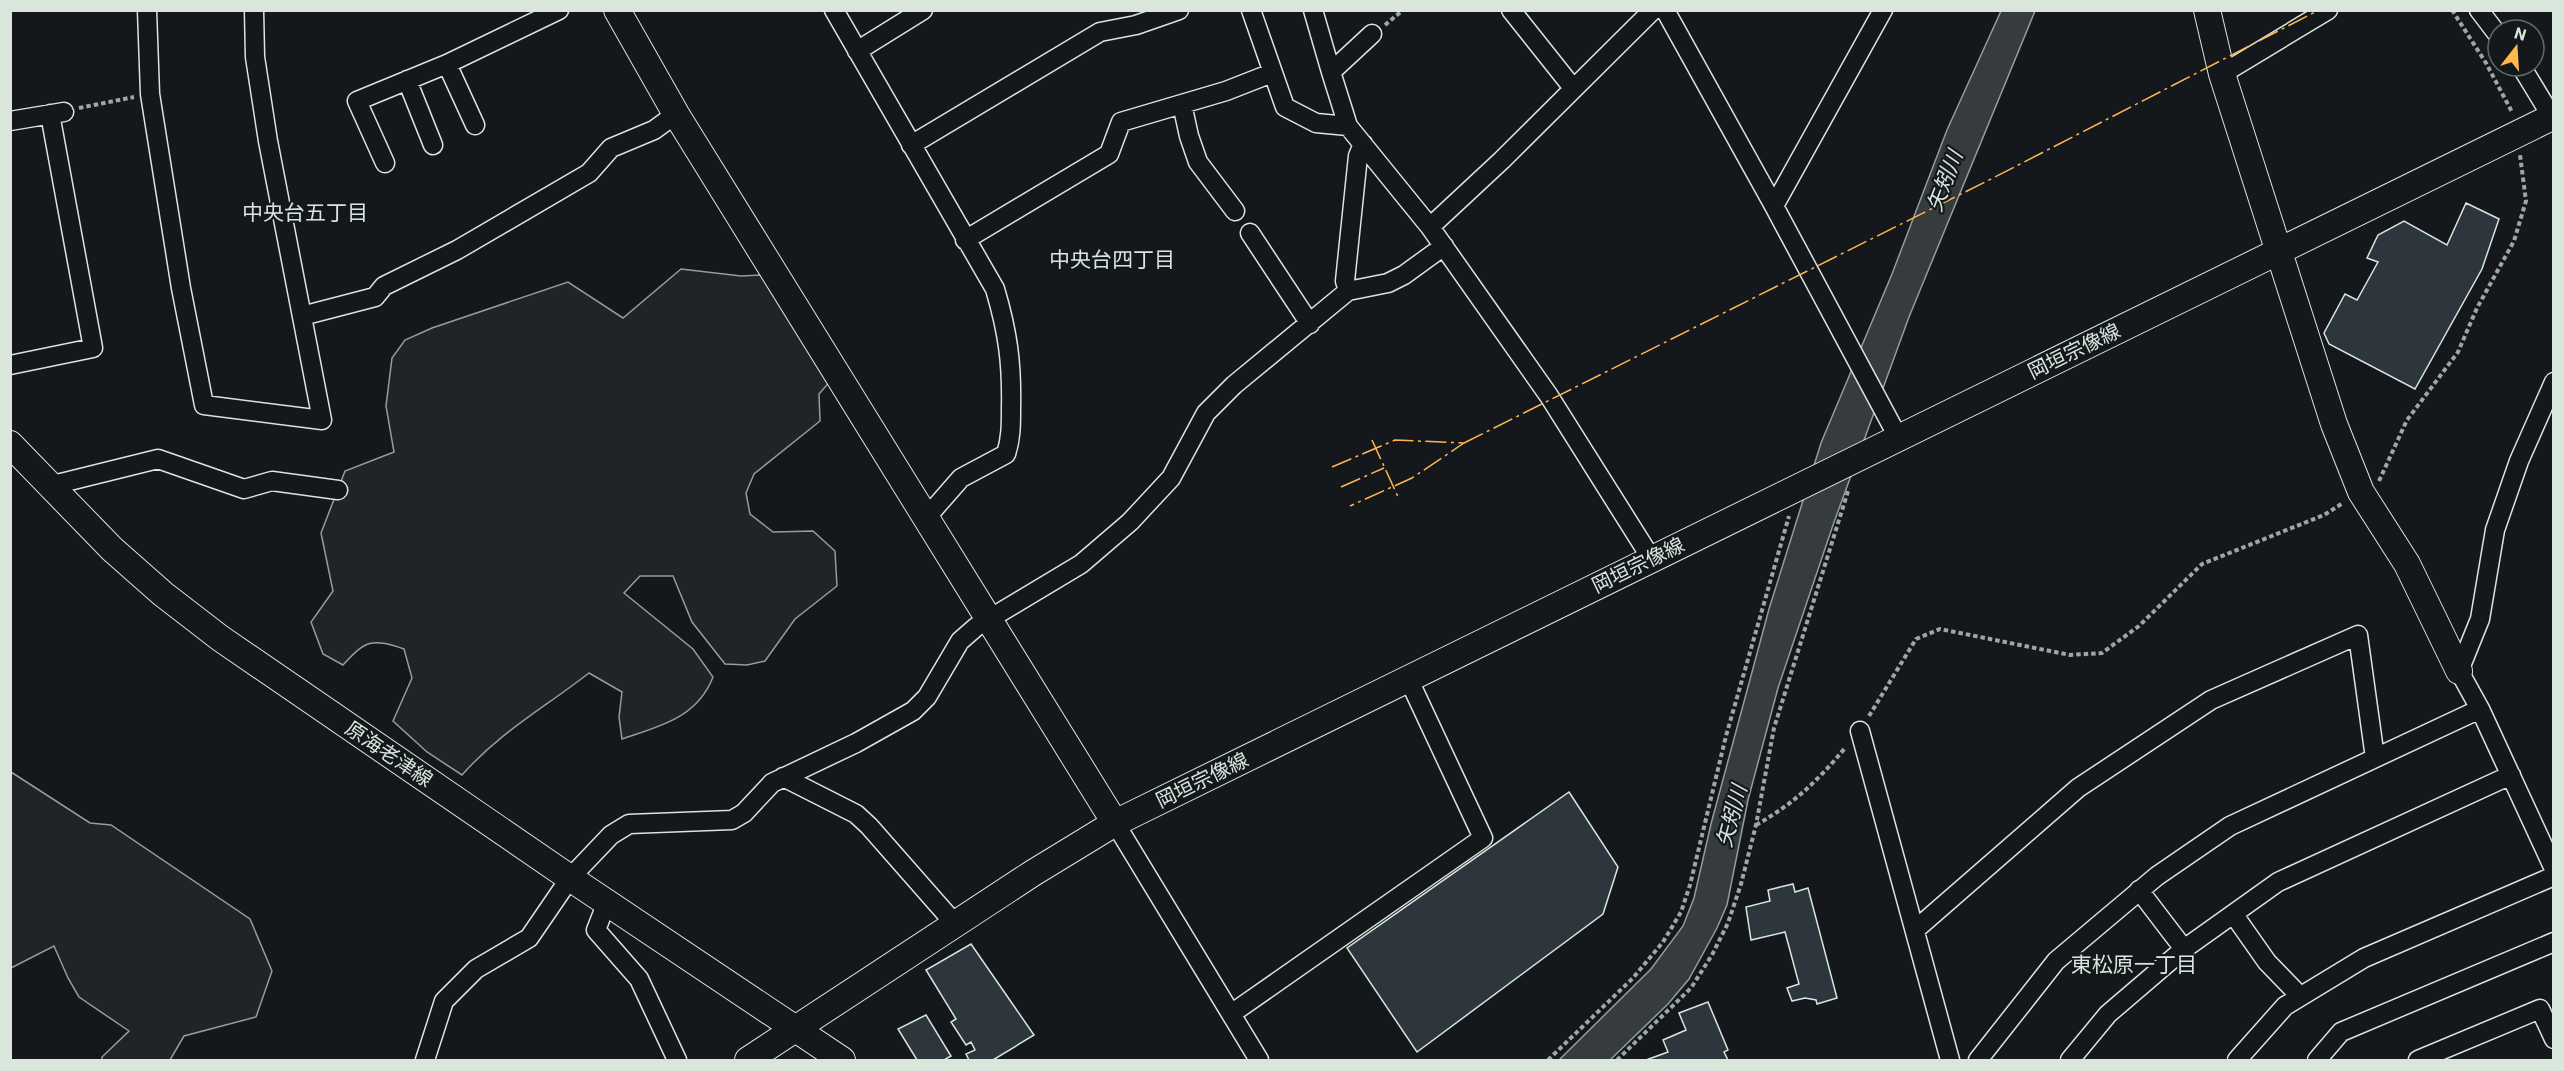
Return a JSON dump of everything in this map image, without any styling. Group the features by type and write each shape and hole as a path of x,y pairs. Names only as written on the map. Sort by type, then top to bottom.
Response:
{"main road":[{"path":"617,10 676,114 1115,823"},
{"path":"2207,10 2222,74 2334,424 2361,492 2407,564 2459,671"},
{"name":"岡垣宗像線","path":"748,1060 1033,873 1115,823 2553,117"},
{"name":"原海老津線","path":"10,444 112,549 163,594 220,638 570,878 842,1060"}],"street":[{"path":"147,10 150,94 181,288 204,405 322,420 268,141 255,57 254,10"},
{"path":"385,163 357,101 447,64 560,10"},
{"path":"834,10 994,289 1004,321 1012,365 1011,441 1006,454 961,478 926,518"},
{"path":"857,51 923,10"},
{"path":"911,146 1100,32 1136,25 1179,10"},
{"path":"1251,10 1285,106 1316,123 1348,126"},
{"path":"1313,10 1348,126 1430,226 1549,396 1651,558"},
{"path":"1511,10 1573,88"},
{"path":"1430,226 1502,160 1653,10"},
{"path":"1665,10 1898,437"},
{"path":"1774,206 1883,10"},
{"path":"2222,74 2328,10"},
{"path":"1331,72 1372,34"},
{"path":"447,64 475,125"},
{"path":"966,240 1109,154 1122,122 1226,91 1272,73"},
{"path":"2529,78 2553,117"},
{"path":"407,80 433,145"},
{"path":"1182,104 1198,162 1235,211"},
{"path":"10,121 57,113 93,348 10,365"},
{"path":"302,316 375,297 384,286 457,250 589,173 611,148 654,130 676,114"},
{"path":"1348,291 1345,281 1355,178 1358,156 1363,144"},
{"path":"1250,233 1310,324"},
{"path":"425,1060 444,1001 476,969 529,938 570,878 611,835 629,824 732,820 744,813 772,783 856,743 913,711 927,697 960,641 976,627 990,621 1081,564 1113,537 1171,478 1206,413 1234,385 1348,291 1388,282 1410,271 1444,246"},
{"path":"2553,382 2519,461 2495,530 2480,619 2459,671 2511,775 2553,869"},
{"path":"49,486 158,459 244,489 272,481 338,490"},
{"path":"1915,930 2078,788 2097,775 2211,700 2358,635 2375,758"},
{"path":"1231,1014 1483,838 1408,678"},
{"path":"1978,1060 2056,962 2139,890 2230,826 2480,710"},
{"path":"1860,731 1950,1060"},
{"path":"2070,1060 2108,1014 2184,949 2278,882 2511,775"},
{"path":"783,777 856,814 869,825 956,925"},
{"path":"1115,823 1259,1060"},
{"path":"2237,1060 2285,1006 2364,958 2553,876"},
{"path":"2139,890 2184,949"},
{"path":"607,902 596,930 639,980 677,1060"},
{"path":"2234,915 2267,962 2300,996"},
{"path":"2317,1060 2341,1032 2553,942"},
{"path":"2418,1060 2540,1009 2553,1039"}],"path":[{"path":"1756,825 1781,811 1809,789 1860,731 1916,639 1940,629 2070,655 2102,653 2139,626 2202,564 2324,515 2378,484 2407,420 2458,352 2477,308 2514,241 2526,201 2517,133 2510,106 2452,10"},
{"path":"57,113 150,94"},
{"path":"1617,1060 1691,988 1712,955 1735,904 1756,825 1774,728 1859,456"},
{"path":"1548,1060 1633,978 1663,942 1681,912 1695,866 1726,736 1779,546 1799,486"}],"shaded area":[{"path":"681,269 741,276 761,275 833,378 819,394 820,421 754,474 746,493 750,514 773,532 813,531 835,551 837,586 795,619 765,661 747,665 725,664 692,622 673,576 640,576 624,593 693,649 713,677 697,702 676,718 622,739 619,717 622,692 589,673 507,733 462,775 427,752 393,721 412,678 404,649 384,643 370,644 358,650 343,665 323,654 311,622 333,591 321,533 345,471 394,452 386,406 392,358 405,340 432,328 568,282 623,318"},
{"path":"11,772 90,823 111,825 250,919 272,971 256,1017 184,1036 170,1060 102,1060 102,1057 129,1031 79,997 54,946 11,968"}],"water":[{"name":"矢矧川","path":"2001,11 2035,11 1909,317 1833,525 1778,688 1748,800 1727,905 1689,979 1668,1004 1610,1060 1559,1060 1651,969 1683,926 1694,898 1711,824 1769,609 1821,443 1892,274 1947,130"}],"building":[{"path":"2466,203 2499,219 2482,269 2415,389 2329,344 2324,333 2345,294 2357,300 2378,262 2367,258 2378,235 2404,221 2447,245"},
{"path":"1569,792 1618,867 1603,914 1417,1052 1347,948"},
{"path":"1793,884 1795,892 1808,888 1837,998 1817,1004 1816,1000 1805,998 1792,1001 1787,988 1799,984 1785,932 1751,940 1746,907 1770,901 1768,890"},
{"path":"971,944 1034,1035 993,1060 969,1060 966,1054 975,1050 971,1042 966,1045 951,1022 956,1019 926,970"},
{"path":"1708,1002 1728,1050 1724,1052 1728,1060 1646,1060 1668,1052 1663,1040 1686,1030 1679,1013"},
{"path":"926,1015 951,1056 944,1060 917,1060 898,1029"}],"power":[{"path":"1464,443 1995,177 2319,10"},
{"path":"1372,440 1399,499"},
{"path":"1332,467 1395,440 1464,443 1412,478 1350,506"},
{"path":"1341,487 1384,468"}],"district":[{"name":"中央台五丁目","path":"305,213"},
{"name":"中央台四丁目","path":"1112,260"},
{"name":"東松原一丁目","path":"2134,965"}]}
